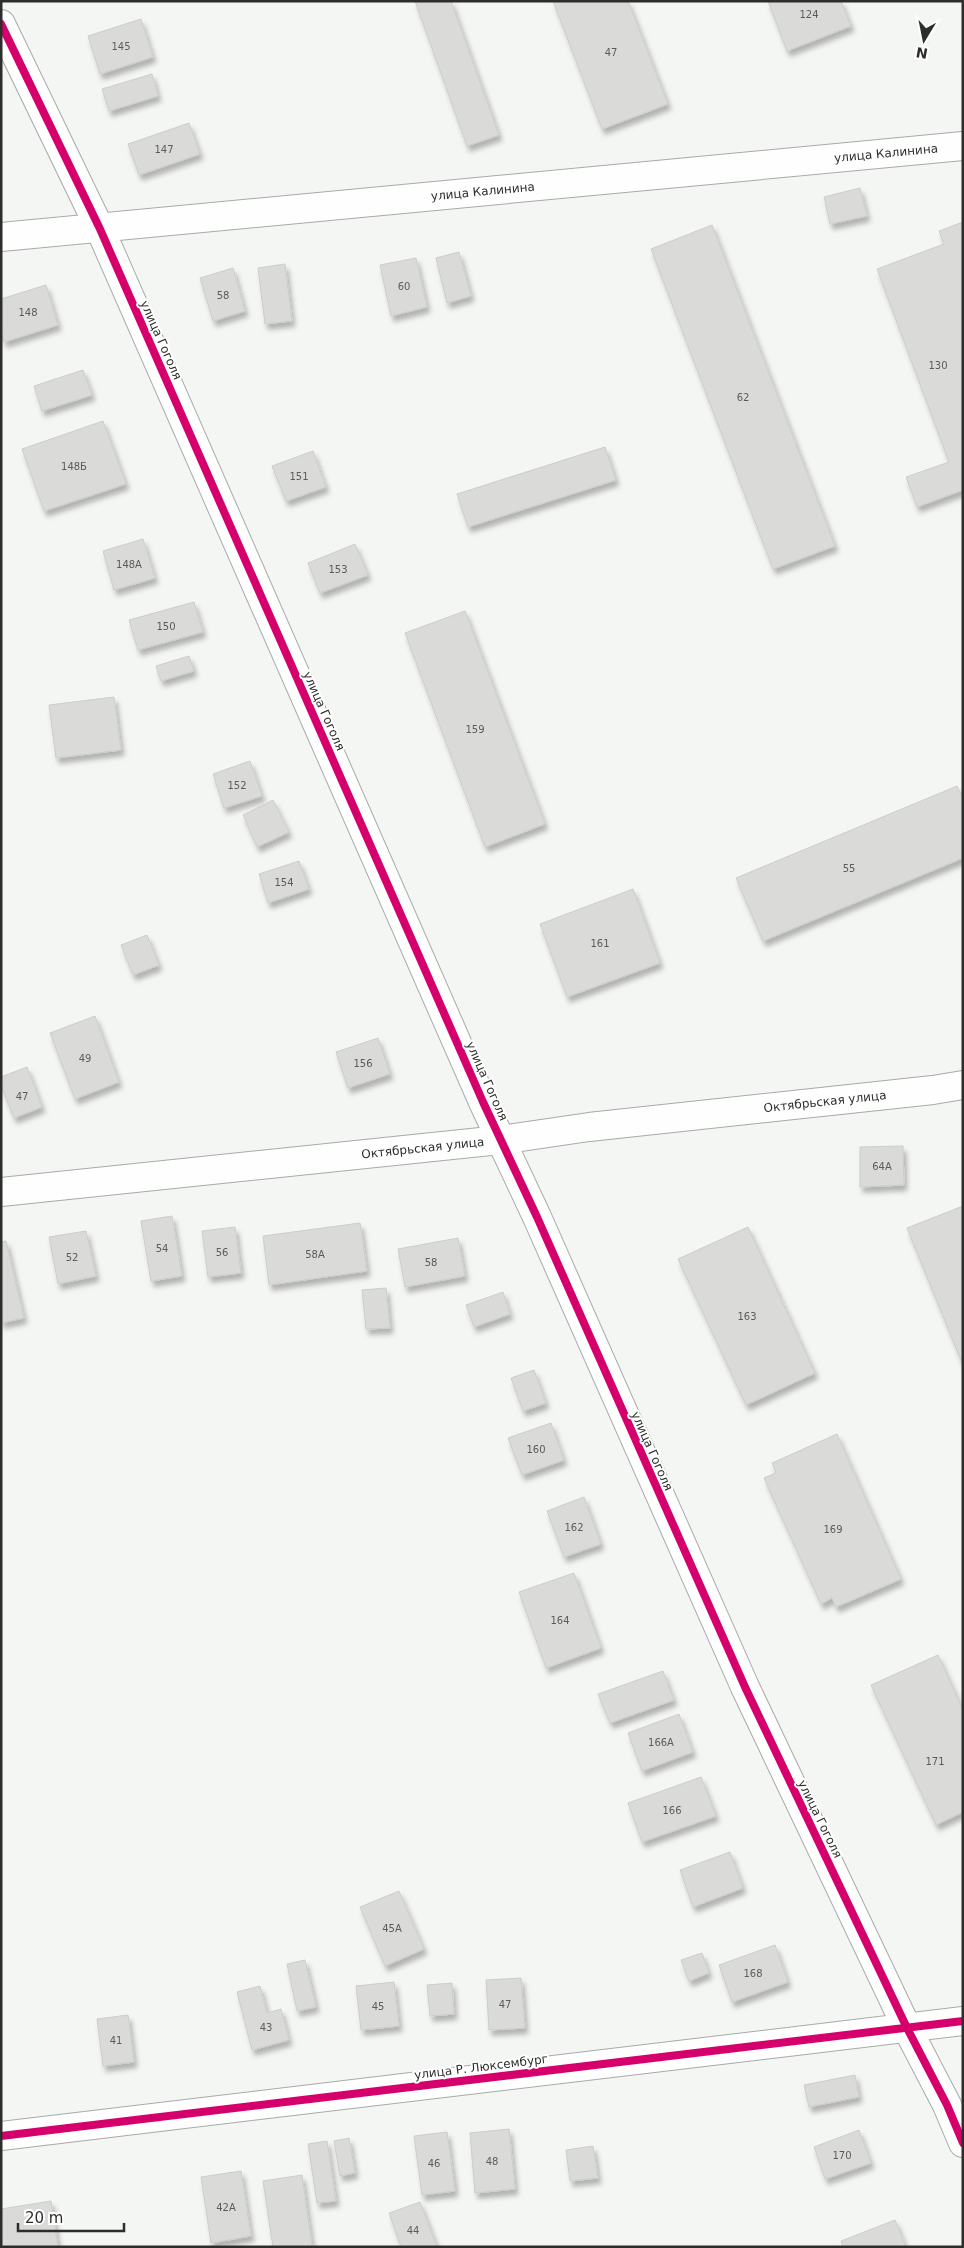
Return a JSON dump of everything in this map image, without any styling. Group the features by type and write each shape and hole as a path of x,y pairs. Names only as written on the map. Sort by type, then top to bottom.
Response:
{"street":[{"name":"улица Гоголя","path":"1,24 100,229 500,1140 537,1217 745,1687 907,2028 947,2105 963,2143"},
{"name":"улица Калинина","path":"1,237 963,146"},
{"name":"Октябрьская улица","path":"1,1192 500,1140 589,1127 963,1085"},
{"name":"улица Р. Люксембург","path":"1,2136 963,2021"}],"building":[{"path":"415,1 451,1 499,135 467,146"},
{"path":"553,1 628,1 668,104 602,129"},
{"path":"768,1 841,1 851,26 787,51"},
{"path":"141,19 153,57 100,74 88,36"},
{"path":"152,74 158,96 109,111 102,89"},
{"path":"189,123 200,154 139,175 128,144"},
{"path":"860,188 867,216 830,224 824,197"},
{"path":"963,222 963,490 917,507 906,477 949,462 877,269 944,244 939,231"},
{"path":"712,225 835,546 773,569 651,249"},
{"path":"459,252 471,296 447,303 436,258"},
{"path":"416,258 427,307 391,316 380,265"},
{"path":"285,264 292,321 265,324 258,268"},
{"path":"233,268 245,311 213,321 200,278"},
{"path":"46,285 58,325 4,342 1,332 1,299"},
{"path":"83,370 92,395 42,411 34,386"},
{"path":"103,421 126,484 44,511 22,449"},
{"path":"605,447 616,480 468,527 457,494"},
{"path":"313,451 326,487 286,501 272,466"},
{"path":"143,539 155,578 114,590 103,551"},
{"path":"355,544 368,575 320,593 308,563"},
{"path":"194,602 203,632 138,650 129,620"},
{"path":"465,611 545,824 485,847 405,633"},
{"path":"189,656 194,671 161,681 156,666"},
{"path":"114,697 121,750 56,758 49,705"},
{"path":"250,761 262,796 224,808 213,774"},
{"path":"957,786 963,799 963,858 763,941 736,878"},
{"path":"273,800 289,832 257,847 243,815"},
{"path":"299,861 309,889 268,903 259,874"},
{"path":"633,889 660,963 567,997 540,924"},
{"path":"147,935 159,965 133,975 121,945"},
{"path":"95,1016 119,1082 75,1099 50,1033"},
{"path":"378,1038 390,1074 348,1088 336,1052"},
{"path":"27,1067 42,1107 14,1118 1,1085 1,1077"},
{"path":"903,1146 904,1185 860,1187 860,1147"},
{"path":"963,1206 963,1365 907,1228"},
{"path":"172,1216 182,1276 151,1281 141,1221"},
{"path":"360,1223 367,1271 269,1285 263,1236"},
{"path":"235,1227 241,1273 208,1277 202,1231"},
{"path":"748,1227 815,1373 746,1405 678,1259"},
{"path":"86,1231 96,1276 58,1284 49,1237"},
{"path":"458,1238 465,1276 405,1287 398,1249"},
{"path":"6,1241 24,1318 1,1323 1,1242"},
{"path":"386,1288 390,1328 366,1329 362,1290"},
{"path":"503,1292 510,1314 474,1327 466,1305"},
{"path":"534,1370 546,1403 523,1411 511,1378"},
{"path":"551,1423 564,1460 522,1475 508,1438"},
{"path":"837,1434 901,1579 836,1607 832,1598 821,1604 764,1478 776,1473 772,1463"},
{"path":"584,1497 601,1544 564,1557 547,1511"},
{"path":"574,1573 601,1648 546,1668 519,1592"},
{"path":"938,1655 963,1710 963,1812 936,1825 871,1685"},
{"path":"663,1671 674,1700 610,1723 598,1694"},
{"path":"679,1714 693,1752 642,1771 628,1733"},
{"path":"701,1777 716,1816 642,1842 628,1803"},
{"path":"730,1852 743,1888 693,1907 680,1870"},
{"path":"399,1891 424,1949 385,1966 360,1907"},
{"path":"775,1945 788,1982 732,2002 719,1965"},
{"path":"702,1953 709,1973 689,1981 681,1960"},
{"path":"305,1960 316,2007 297,2011 287,1964"},
{"path":"521,1978 525,2028 489,2030 486,1980"},
{"path":"394,1982 399,2026 361,2030 356,1986"},
{"path":"452,1983 454,2014 430,2016 427,1985"},
{"path":"260,1986 267,2013 281,2009 289,2040 252,2050 237,1992"},
{"path":"128,2015 134,2062 103,2066 97,2019"},
{"path":"855,2075 859,2097 809,2107 804,2085"},
{"path":"509,2129 515,2189 475,2193 470,2133"},
{"path":"859,2130 871,2163 825,2179 814,2147"},
{"path":"447,2132 455,2191 422,2195 414,2136"},
{"path":"349,2138 355,2173 340,2176 334,2141"},
{"path":"327,2141 336,2201 317,2203 308,2144"},
{"path":"593,2146 598,2178 570,2181 566,2150"},
{"path":"241,2171 251,2236 211,2243 201,2177"},
{"path":"302,2175 312,2247 273,2247 263,2181"},
{"path":"51,2201 58,2247 1,2247 1,2209"},
{"path":"420,2202 437,2247 401,2247 389,2213"},
{"path":"895,2220 906,2247 843,2247 841,2241"}],"cycle path":[{"path":"1,24 100,229 483,1102 537,1217 745,1687 907,2028 947,2105 963,2143"},
{"path":"1,2136 963,2021"}]}
